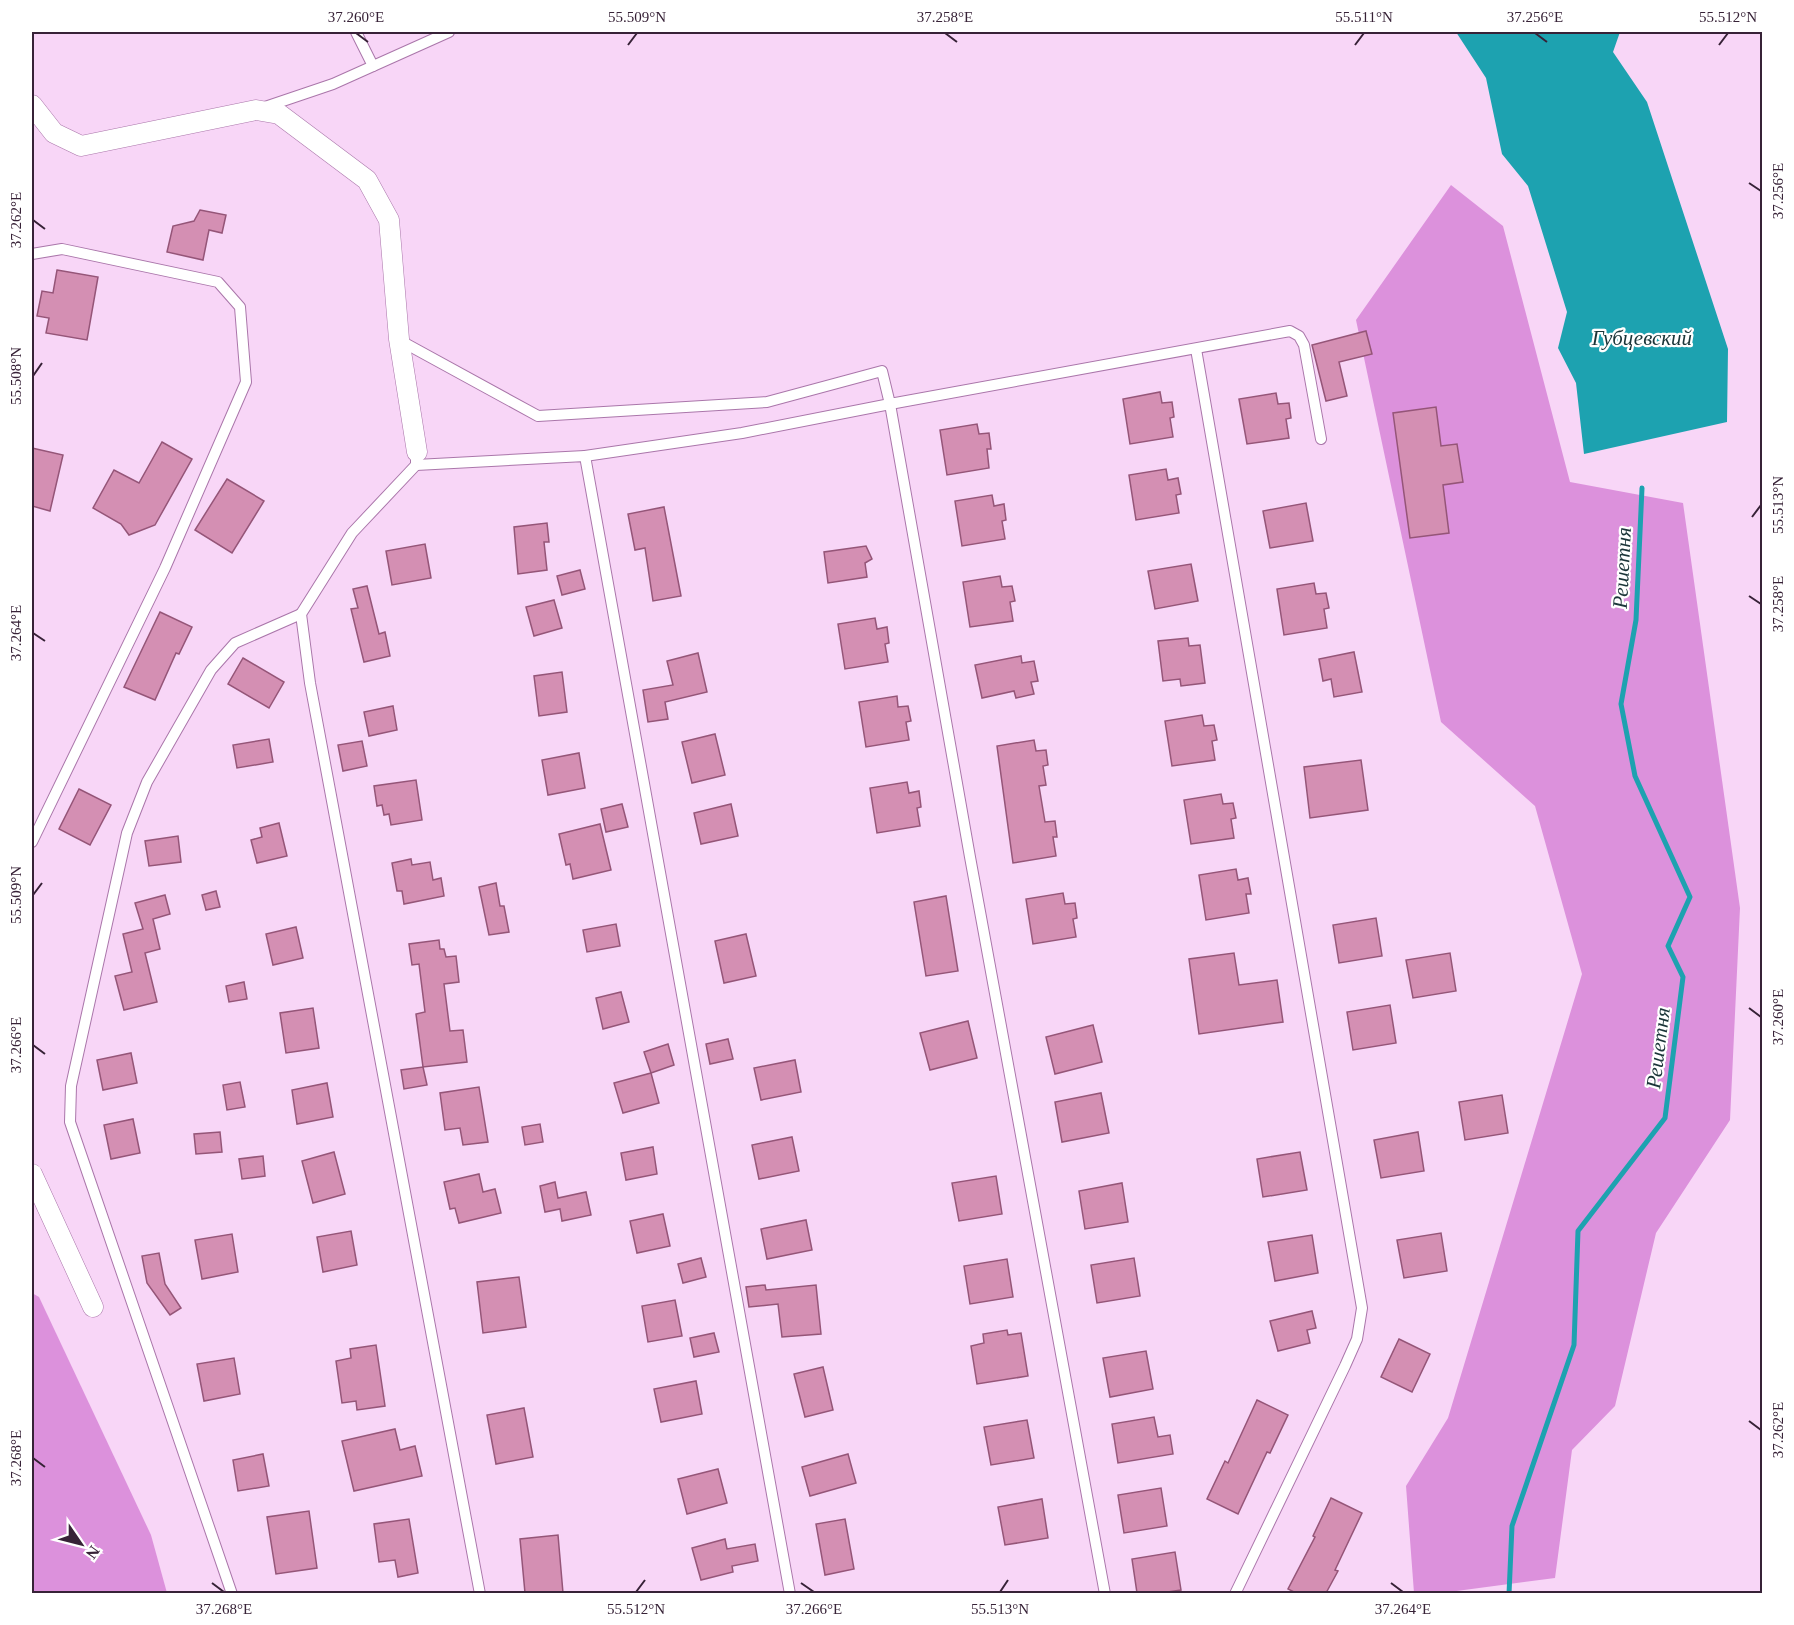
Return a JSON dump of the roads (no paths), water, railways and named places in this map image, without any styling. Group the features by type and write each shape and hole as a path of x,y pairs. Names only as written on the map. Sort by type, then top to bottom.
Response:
{"street":[{"path":"32,105 54,133 81,146 256,110 279,114 367,180 389,220 399,339 416,459"},
{"path":"32,1174 93,1307"}],"lane":[{"path":"356,32 373,66"},
{"path":"256,110 333,84 449,32"},
{"path":"32,254 62,249 218,282 240,308 246,382 165,568 32,842"},
{"path":"232,1593 70,1122 71,1086 127,833 147,782 211,670 234,643 301,614 351,533 416,459 585,456 742,433 1290,331 1299,336 1304,345 1321,439"},
{"path":"399,339 538,416 767,402 882,371 890,404 972,869 1105,1593"},
{"path":"1196,349 1362,1308 1357,1339 1345,1366 1235,1593"},
{"path":"585,456 790,1593"},
{"path":"301,614 312,694 480,1593"}],"water":[{"name":"Губцевский","path":"1456,32 1620,32 1613,52 1647,102 1728,349 1727,422 1584,454 1576,383 1558,348 1567,312 1528,186 1502,154 1486,78"}],"waterway":[{"name":"Решетня","path":"1509,1594 1512,1526 1574,1345 1578,1231 1665,1118 1683,977 1668,946 1690,897 1635,776 1621,704 1636,620 1642,488"}]}
